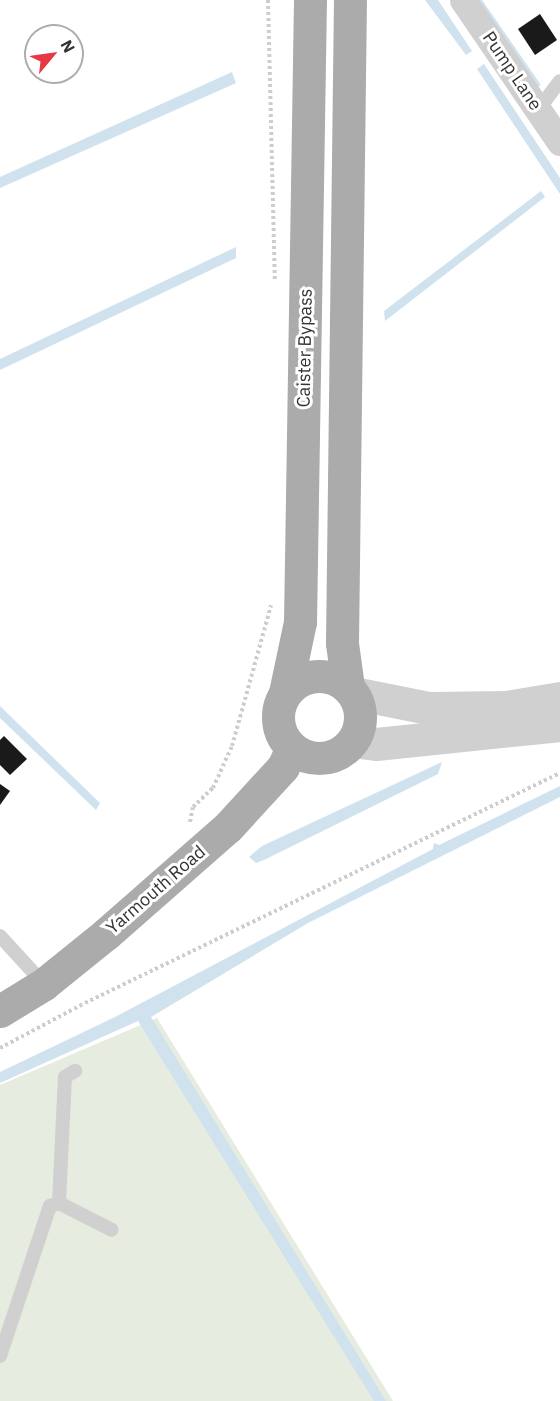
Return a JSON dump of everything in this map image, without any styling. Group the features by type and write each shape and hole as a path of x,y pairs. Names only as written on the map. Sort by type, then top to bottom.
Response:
{"main road":[{"path":"302,0 309,89"},
{"name":"Caister Bypass","path":"285,693 300,622 310,0"},
{"path":"350,0 342,643 350,690 361,717 353,741 326,758 302,754 292,748 279,728 278,714 285,693 309,676 335,678 350,690"},
{"name":"Yarmouth Road","path":"0,1011 44,984 228,827 283,767 292,748"}],"street":[{"name":"Pump Lane","path":"463,0 560,142"},
{"path":"350,690 429,708 506,707 560,698"},
{"path":"353,741 376,744 560,725"}],"lane":[{"path":"538,110 560,81"},
{"path":"0,936 44,984"},
{"path":"59,1203 65,1077 75,1071"},
{"path":"0,1356 50,1206 59,1203 112,1230"}],"path":[{"path":"268,0 275,287"},
{"path":"189,827 193,807 213,788 232,746 274,595"},
{"path":"0,1048 85,1002 560,773"}],"shaded area":[{"path":"157,1018 393,1401 0,1401 0,1085"}],"water":[{"path":"425,0 438,0 472,51 466,55"},
{"path":"474,0 482,0 541,85 535,89"},
{"path":"484,64 560,178 560,194 477,69"},
{"path":"232,72 236,83 0,188 0,177"},
{"path":"541,191 545,197 385,321 384,311"},
{"path":"236,247 236,258 0,370 0,359"},
{"path":"0,706 100,803 96,810 0,718"},
{"path":"442,762 438,774 264,860 256,863 249,857 262,846"},
{"path":"560,786 560,797 308,923 151,1017 386,1401 374,1401 138,1021 0,1083 0,1072 115,1017 433,849 434,843 439,845"}],"building":[{"path":"540,14 557,40 535,55 518,29"},
{"path":"4,736 27,759 10,775 0,765 0,740"},
{"path":"0,784 10,791 0,805"}]}
